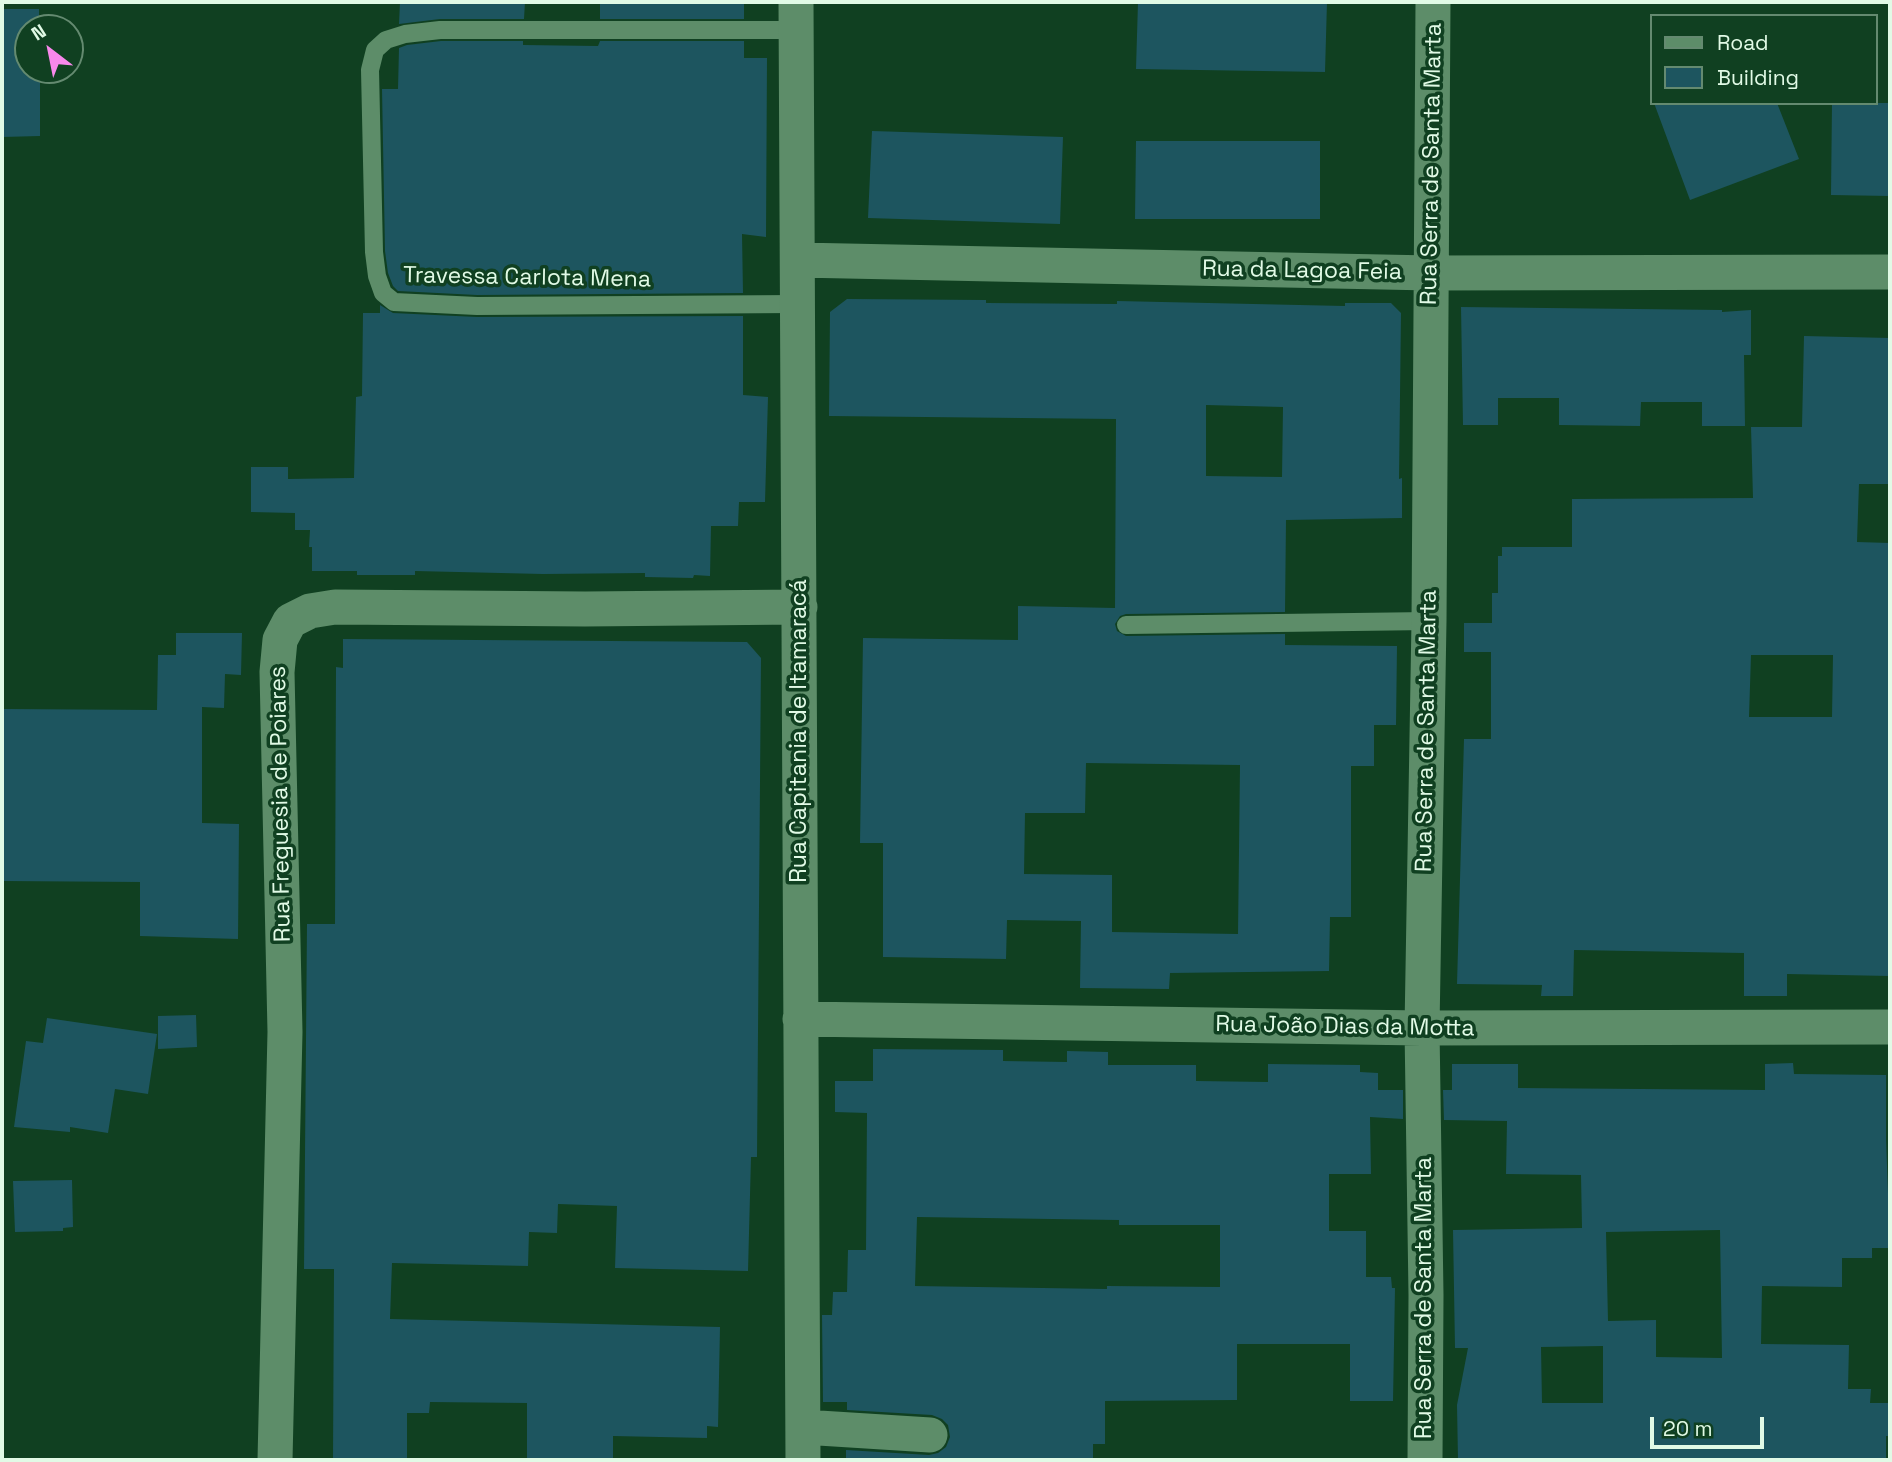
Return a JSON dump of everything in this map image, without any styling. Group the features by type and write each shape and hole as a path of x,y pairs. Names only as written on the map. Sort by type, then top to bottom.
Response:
{"street":[{"name":"Rua Serra de Santa Marta","path":"1425,1460 1422,1028 1429,621 1433,2"},
{"name":"Rua Capitania de Itamaracá","path":"796,16 803,1444"},
{"name":"Rua da Lagoa Feia","path":"798,260 1431,273 1890,272"},
{"name":"Rua Freguesia de Poiares","path":"275,1460 285,1032 277,672 280,640 290,621 310,611 335,607 800,607"},
{"name":"Rua João Dias da Motta","path":"800,1019 1422,1028 1890,1027"},
{"path":"803,1444 930,1435"}],"lane":[{"name":"Travessa Carlota Mena","path":"796,16 440,30 405,34 386,40 375,50 370,70 374,252 377,276 383,293 394,302 477,306 798,304"},
{"path":"1126,625 1429,621"}],"building":[{"path":"400,2 525,2 524,19 440,19 399,24"},
{"path":"600,2 744,2 744,19 600,19"},
{"path":"1138,2 1327,2 1325,72 1136,69"},
{"path":"2,9 39,9 39,14 14,14 14,84 40,84 40,136 2,137"},
{"path":"441,41 523,41 523,45 598,46 600,41 744,41 744,58 767,58 766,237 742,234 743,293 477,295 398,291 388,273 385,251 382,89 398,89 399,48"},
{"path":"1890,103 1890,196 1831,195 1832,105"},
{"path":"1655,105 1778,105 1799,159 1690,200"},
{"path":"872,131 1063,137 1060,224 868,218"},
{"path":"1136,141 1320,141 1320,219 1135,219"},
{"path":"847,299 1345,306 1345,303 1391,303 1401,313 1399,479 1402,478 1402,518 1286,520 1285,612 1126,614 1120,616 1115,624 1117,631 1126,636 1285,634 1285,645 1397,646 1396,725 1374,725 1374,766 1351,766 1351,917 1330,917 1329,971 1170,973 1169,989 1080,988 1081,921 1007,920 1006,959 883,957 883,843 860,843 863,638 1018,640 1018,606 1115,608 1116,419 829,416 830,312","holes":["1206,405 1283,407 1282,477 1206,476","1086,763 1240,765 1238,934 1112,932 1112,875 1024,874 1025,813 1085,813"]},
{"path":"380,305 393,313 477,317 743,316 743,395 768,397 765,502 739,502 738,526 711,526 710,576 694,575 693,578 645,577 645,573 415,571 415,575 357,575 357,571 312,571 310,530 295,530 295,513 251,512 251,467 288,467 288,479 354,478 356,397 362,396 363,313 380,313"},
{"path":"1461,307 1722,312 1751,310 1751,355 1744,355 1745,426 1702,426 1702,402 1641,402 1640,426 1559,425 1559,398 1498,398 1498,425 1463,425"},
{"path":"1804,336 1890,338 1890,484 1859,484 1857,542 1890,543 1890,976 1787,974 1787,996 1744,996 1744,953 1574,950 1573,996 1541,996 1542,985 1457,984 1464,739 1491,739 1491,652 1464,652 1464,623 1492,623 1492,593 1498,593 1498,556 1502,556 1502,547 1572,547 1572,499 1753,498 1751,427 1802,427","holes":["1751,655 1833,655 1832,717 1749,717"]},
{"path":"176,633 242,633 241,675 225,674 224,708 202,707 202,823 239,824 238,939 140,936 140,882 3,881 2,709 157,710 158,655 176,655"},
{"path":"343,639 747,642 761,658 757,1157 751,1157 748,1271 615,1268 617,1206 558,1204 557,1233 529,1232 528,1266 392,1263 390,1319 720,1327 718,1427 707,1426 707,1438 613,1436 613,1460 527,1460 527,1403 430,1402 429,1413 407,1413 407,1460 333,1460 334,1269 304,1269 307,924 335,924 336,667 343,668"},
{"path":"196,1015 197,1047 158,1049 158,1016"},
{"path":"47,1018 157,1034 148,1094 115,1089 108,1133 70,1127 70,1132 14,1127 26,1041 43,1043"},
{"path":"873,1049 1003,1050 1003,1061 1067,1062 1067,1051 1108,1052 1108,1065 1196,1065 1196,1081 1268,1082 1268,1064 1360,1065 1360,1072 1378,1073 1378,1090 1403,1090 1403,1119 1370,1117 1371,1174 1329,1174 1329,1231 1366,1231 1366,1277 1391,1277 1392,1288 1395,1288 1393,1401 1350,1401 1350,1344 1237,1344 1237,1400 1105,1401 1105,1444 1093,1444 1093,1460 846,1460 846,1450 929,1455 946,1447 950,1437 948,1425 932,1415 847,1410 847,1402 823,1402 822,1315 832,1315 833,1292 847,1292 848,1250 866,1250 867,1113 835,1112 835,1081 873,1081","holes":["917,1217 1119,1220 1119,1225 1220,1225 1220,1287 1107,1286 1107,1289 915,1286"]},
{"path":"1793,1063 1794,1074 1886,1075 1890,1248 1872,1248 1872,1258 1842,1258 1842,1287 1762,1286 1761,1344 1849,1345 1848,1389 1871,1389 1870,1403 1890,1403 1890,1436 1886,1436 1886,1460 1458,1460 1457,1405 1468,1348 1455,1348 1453,1230 1582,1228 1581,1175 1506,1174 1507,1121 1444,1120 1443,1090 1452,1090 1452,1064 1518,1064 1518,1088 1765,1090 1765,1064","holes":["1720,1230 1722,1358 1656,1357 1656,1320 1608,1321 1606,1232","1603,1346 1603,1403 1542,1403 1541,1347"]},
{"path":"72,1180 73,1227 63,1228 63,1231 15,1232 13,1181"}]}
